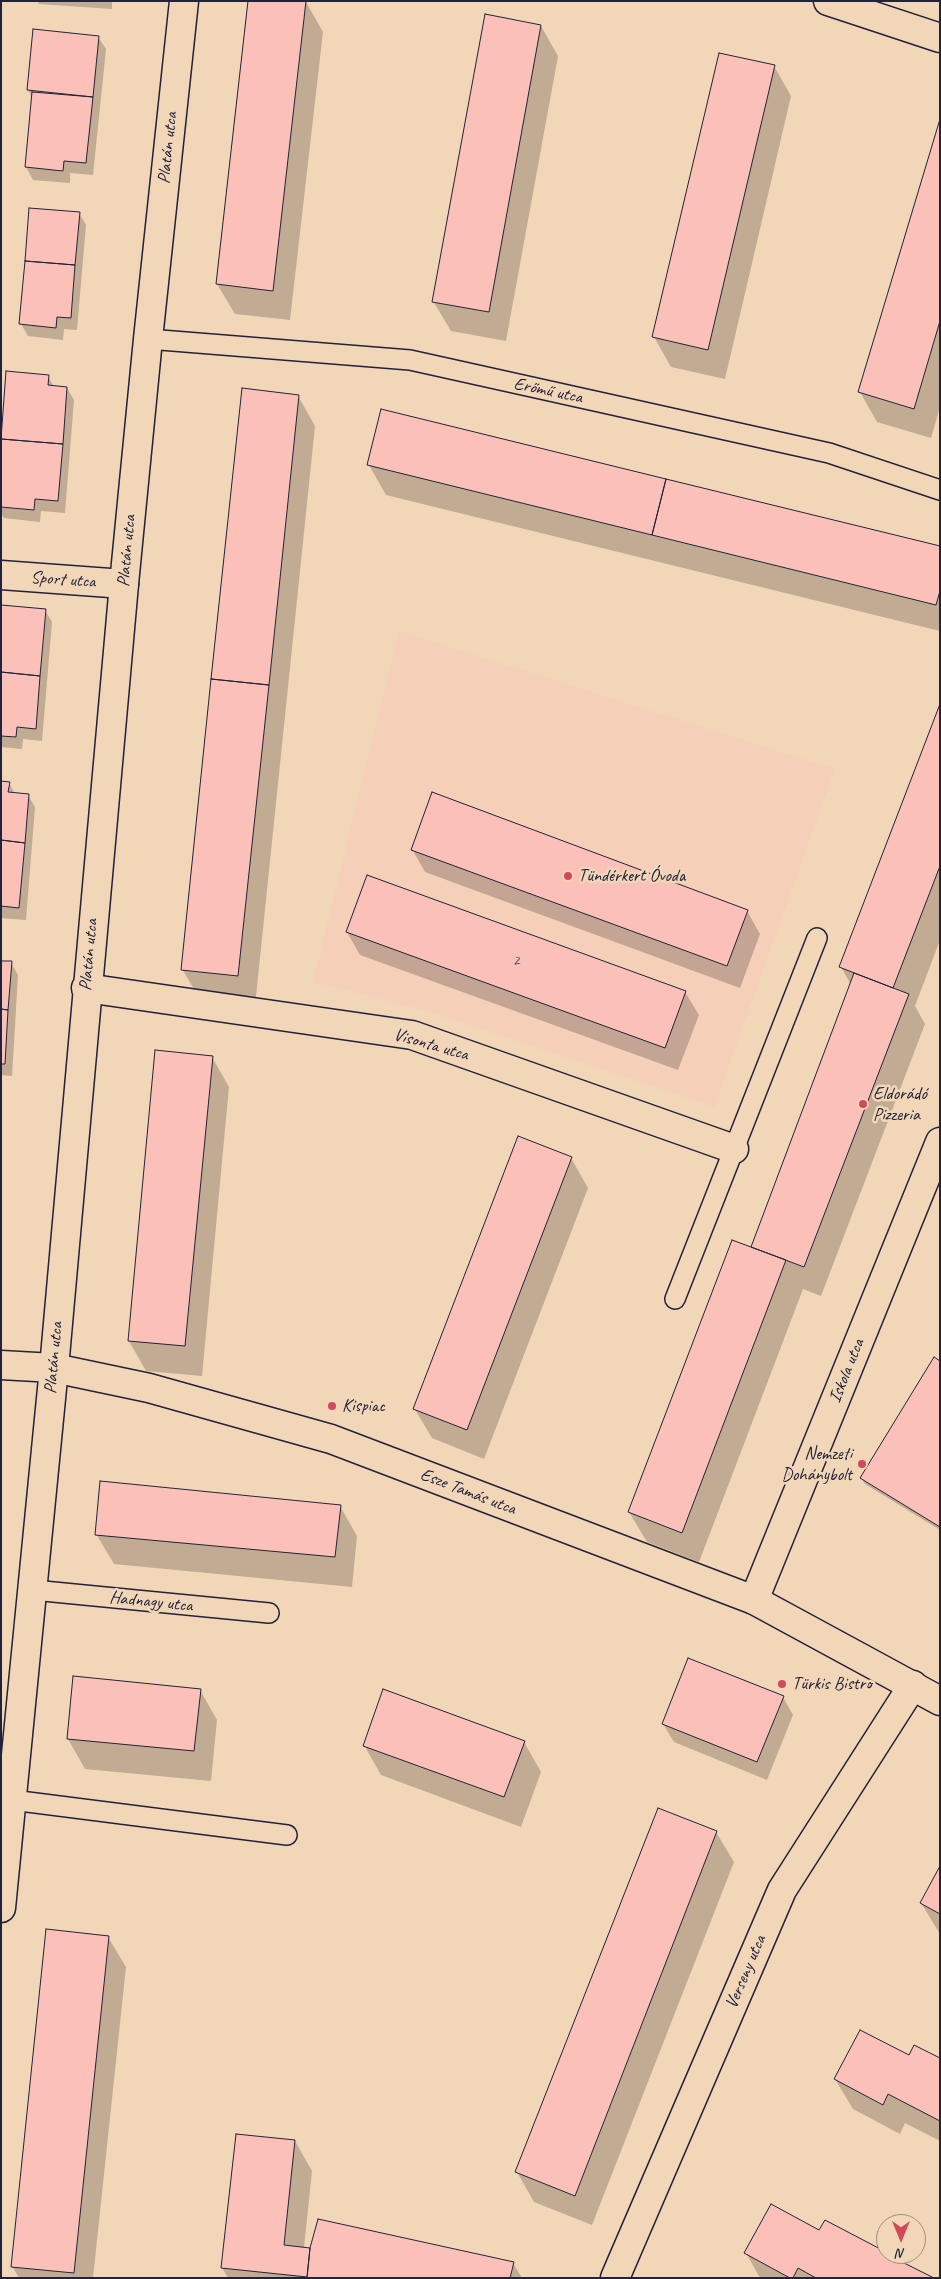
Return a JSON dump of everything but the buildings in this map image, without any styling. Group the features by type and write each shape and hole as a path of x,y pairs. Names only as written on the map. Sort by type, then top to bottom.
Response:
{"street":[{"name":"Platán utca","path":"2,1896 54,1368 86,988 124,584 184,1"},
{"path":"828,1 940,38"},
{"name":"Sport utca","path":"1,575 124,584"},
{"name":"Visonta utca","path":"86,988 412,1036 734,1149"},
{"name":"Iskola utca","path":"754,1600 940,1142"},
{"name":"Esze Tamás utca","path":"1,1365 54,1368 149,1388 331,1440 754,1600 940,1701"},
{"name":"Verseny utca","path":"615,2278 782,1890 913,1685"}],"lane":[{"name":"Erőmű utca","path":"148,339 410,360 829,453 940,490"},
{"path":"676,1299 816,938"},
{"name":"Hadnagy utca","path":"33,1590 269,1613"},
{"path":"12,1800 287,1835"}],"shaded area":[{"name":"Tündérkert Óvoda","path":"399,631 835,769 714,1107 420,1009 313,982"}],"place":[{"name":"Tündérkert Óvoda","path":"568,876"},
{"name":"Eldorádó Pizzeria","path":"863,1104"},
{"name":"Kispiac","path":"332,1406"},
{"name":"Nemzeti Dohánybolt","path":"862,1464"},
{"name":"Türkis Bistro","path":"782,1684"}]}
